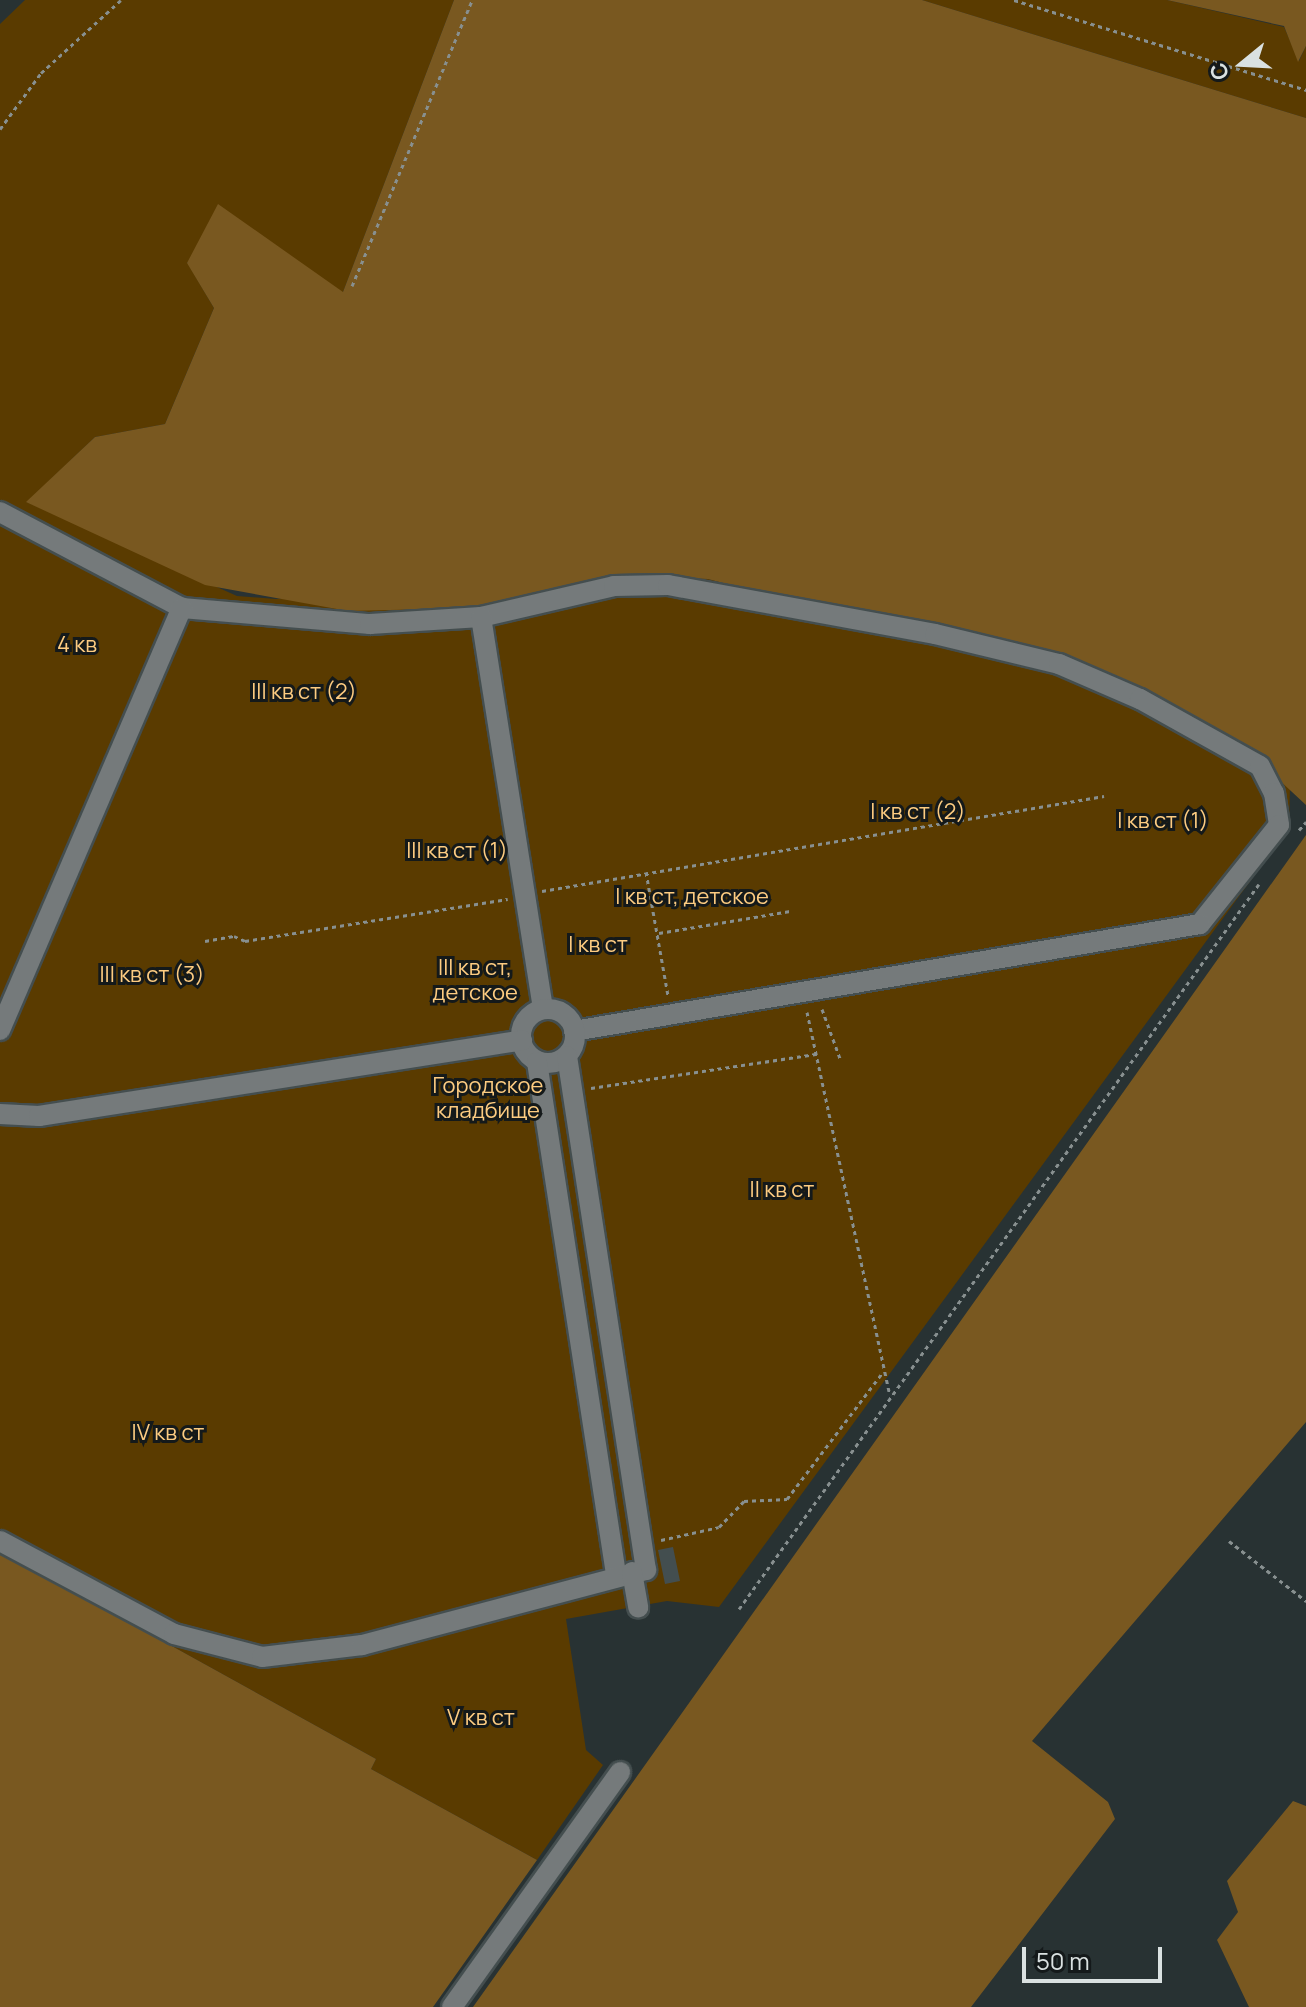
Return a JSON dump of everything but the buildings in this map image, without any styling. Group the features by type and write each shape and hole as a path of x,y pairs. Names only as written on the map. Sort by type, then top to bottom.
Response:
{"street":[{"path":"0,512 182,608 370,624 481,617 614,586 668,585 935,634 1059,664 1140,699 1260,766 1274,793 1279,825 1200,924 574,1031"},
{"path":"0,1030 182,608"},
{"path":"481,617 543,1008"},
{"path":"0,1541 174,1634 262,1657 362,1645 624,1573 646,1570 571,1091 567,1056 574,1031 567,1017 543,1008"},
{"path":"543,1008 528,1017 522,1040 537,1062 624,1573 638,1607"},
{"path":"0,1114 39,1116 522,1040"},
{"path":"537,1062 567,1056"},
{"path":"452,2007 620,1772"}],"path":[{"path":"0,129 41,73 121,0"},
{"path":"352,286 472,0"},
{"path":"1014,0 1306,90"},
{"path":"205,941 256,940 1104,796"},
{"path":"1294,836 1306,822"},
{"path":"739,1609 1268,871"},
{"path":"646,872 672,1014"},
{"path":"657,934 790,911"},
{"path":"811,991 817,1054 890,1395"},
{"path":"811,991 841,1061"},
{"path":"571,1091 817,1054"},
{"path":"642,1544 719,1527 744,1501 787,1499 884,1371"},
{"path":"1229,1541 1306,1601"}],"green space":[{"name":"Городское кладбище","path":"25,0 454,0 343,292 187,262 214,308 165,424 95,437 27,502 237,596 276,599 646,573 708,579 847,614 1050,652 1261,763 1290,785 1289,828 719,1607 667,1601 566,1619 586,1750 603,1765 537,1860 371,1769 376,1759 0,1551 0,24"},
{"path":"922,0 1167,0 1284,27 1299,61 1306,46 1306,118"}],"shaded area":[{"path":"454,0 922,0 1306,118 1306,805 1261,763 1147,697 708,579 610,575 474,608 348,611 205,585 26,502 95,437 165,424 214,308 187,263 218,204 343,292"},
{"path":"1167,0 1306,0 1306,46 1298,62 1284,26"},
{"path":"1306,835 1306,1422 1032,1741 1108,1802 1115,1819 971,2007 473,2007"},
{"path":"0,1551 376,1759 371,1769 537,1860 433,2007 0,2007"},
{"path":"1293,1801 1306,1806 1306,2007 1249,2007 1217,1940 1238,1912 1227,1881"}],"park label":[{"name":"4 кв","path":"77,645"},
{"name":"III кв ст (2)","path":"304,692"},
{"name":"I кв ст (2)","path":"918,812"},
{"name":"I кв ст (1)","path":"1163,821"},
{"name":"III кв ст (1)","path":"457,851"},
{"name":"I кв ст, детское","path":"692,897"},
{"name":"I кв ст","path":"598,945"},
{"name":"III кв ст (3)","path":"152,975"},
{"name":"III кв ст, детское","path":"475,980"},
{"name":"II кв ст","path":"782,1190"},
{"name":"IV кв ст","path":"168,1433"},
{"name":"V кв ст","path":"481,1718"}]}
